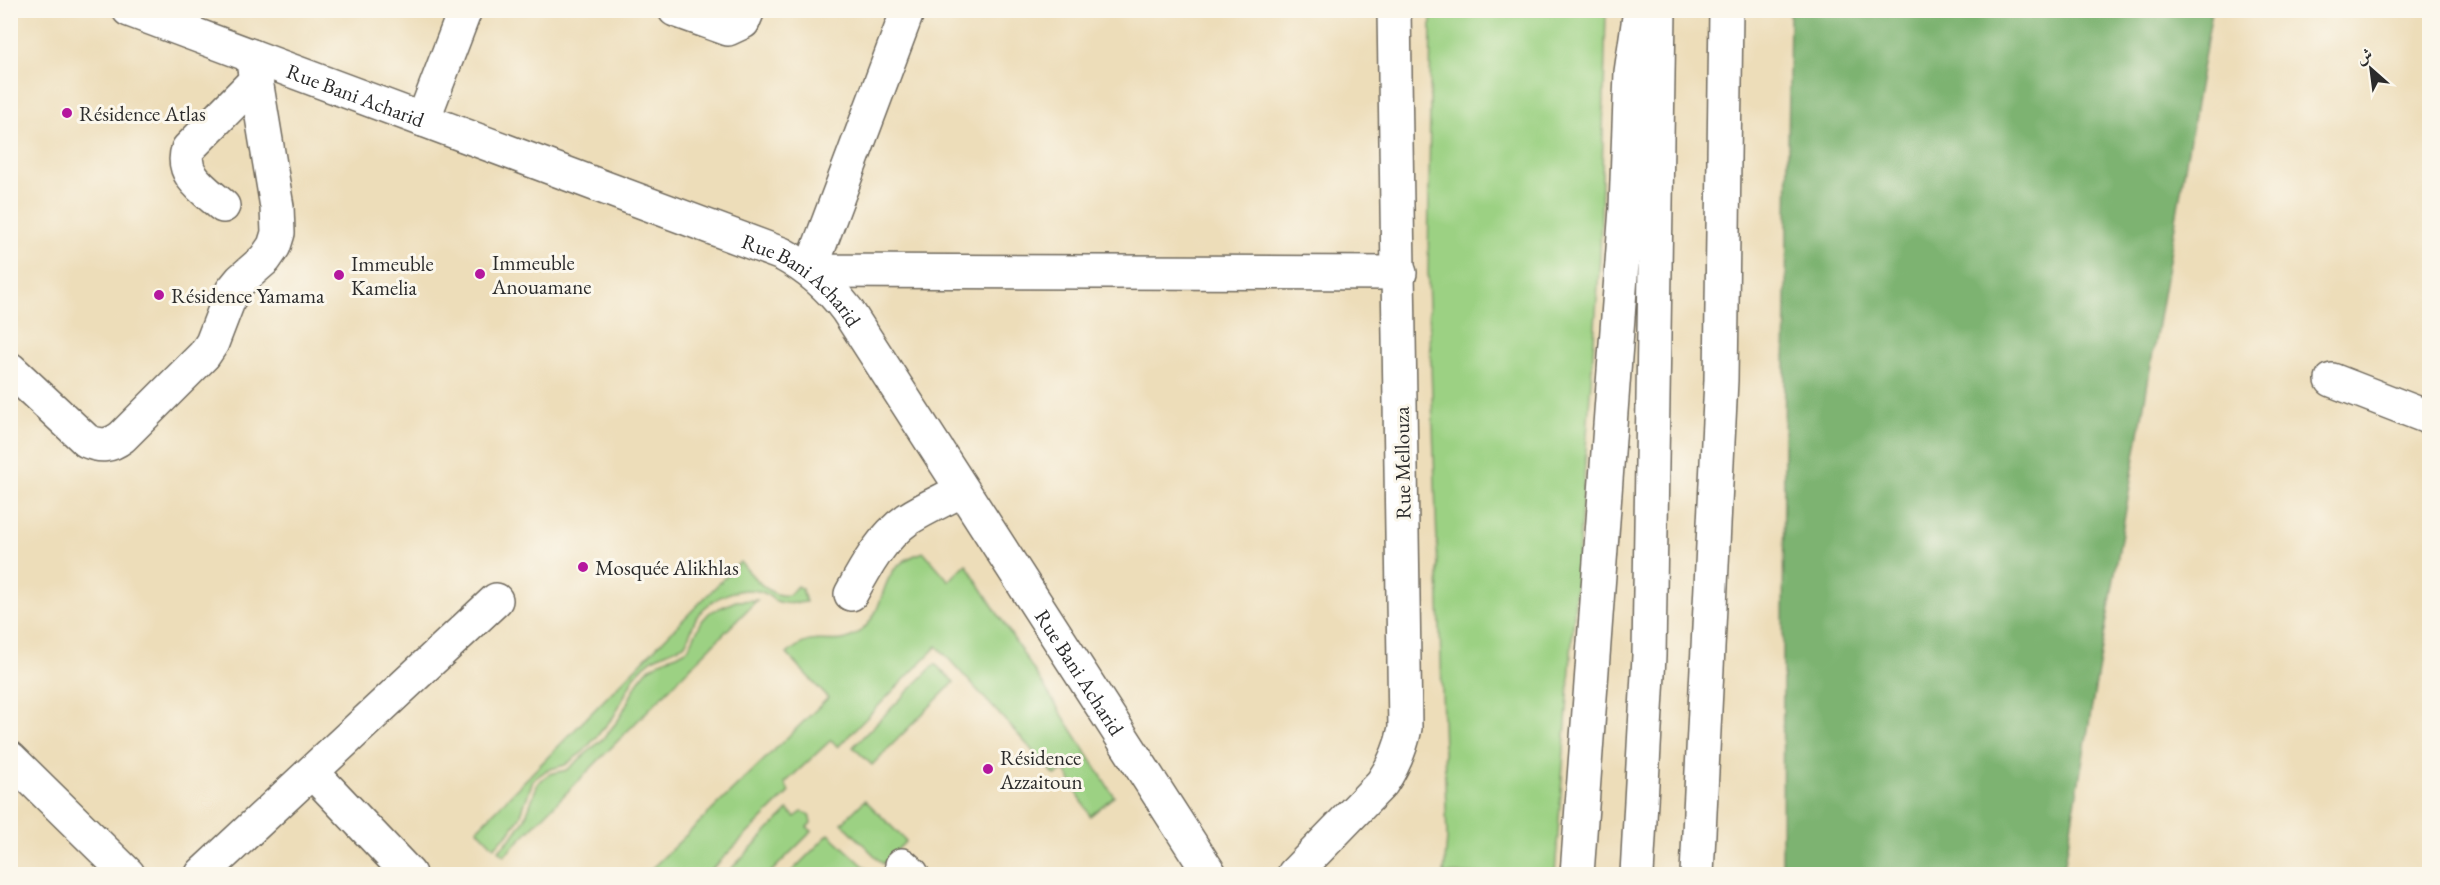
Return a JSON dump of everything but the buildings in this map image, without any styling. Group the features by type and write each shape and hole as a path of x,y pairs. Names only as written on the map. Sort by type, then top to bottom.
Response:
{"main road":[{"name":"Rue Bani Acharid","path":"129,10 254,68 423,120 782,254 810,271 847,310 1210,874"},
{"path":"423,120 465,10"},
{"path":"675,10 728,29 743,22 748,10"},
{"path":"908,10 810,271 1400,273"},
{"name":"Rue Mellouza","path":"1294,874 1382,783 1393,767 1401,748 1405,728 1400,273 1394,10"},
{"path":"1577,874 1625,220 1631,72 1640,10"},
{"path":"1637,874 1649,656 1659,10"},
{"path":"1696,874 1721,380 1726,10"},
{"path":"223,206 191,176 187,169 186,156 188,149 254,68"},
{"path":"16,386 87,441 98,446 107,446 122,437 204,355 212,343 232,291 241,279 265,259 274,246 278,233 277,207 254,68"},
{"path":"2332,380 2430,417"},
{"path":"851,594 880,547 907,520 962,490"},
{"path":"202,874 496,600"},
{"path":"10,758 128,874"},
{"path":"312,772 409,874"}],"green space":[{"path":"1431,11 1606,11 1600,257 1555,874 1444,874 1447,838 1428,278"},
{"path":"1790,11 2212,11 2063,874 1782,874 1784,440"},
{"path":"924,552 949,581 966,564 1114,796 1090,816 1065,770 1055,775 937,646 838,747 831,740 785,783 789,792 707,874 646,874 828,698 787,654 808,642 843,640 863,629 872,619 885,586 897,567"},
{"path":"740,562 768,590 789,595 797,586 802,589 806,602 782,603 762,592 745,590 727,594 711,603 698,615 684,645 654,658 634,677 614,716 584,751 565,765 547,770 533,780 520,817 509,833 494,847 477,829"},
{"path":"757,600 504,856 499,850 525,819 538,783 549,774 567,770 604,738 619,719 639,680 647,670 688,649 702,621 710,612 736,601"},
{"path":"935,664 954,682 872,765 853,747"},
{"path":"865,800 906,841 883,864 842,823"},
{"path":"788,810 795,817 802,812 809,814 811,823 807,827 812,831 769,874 726,874"},
{"path":"829,834 867,869 862,874 789,874"}],"place":[{"name":"Résidence Atlas","path":"67,113"},
{"name":"Immeuble Anouamane","path":"480,274"},
{"name":"Immeuble Kamelia","path":"339,275"},
{"name":"Résidence Yamama","path":"159,295"},
{"name":"Mosquée Alikhlas","path":"583,567"},
{"name":"Résidence Azzaitoun","path":"988,769"}]}
